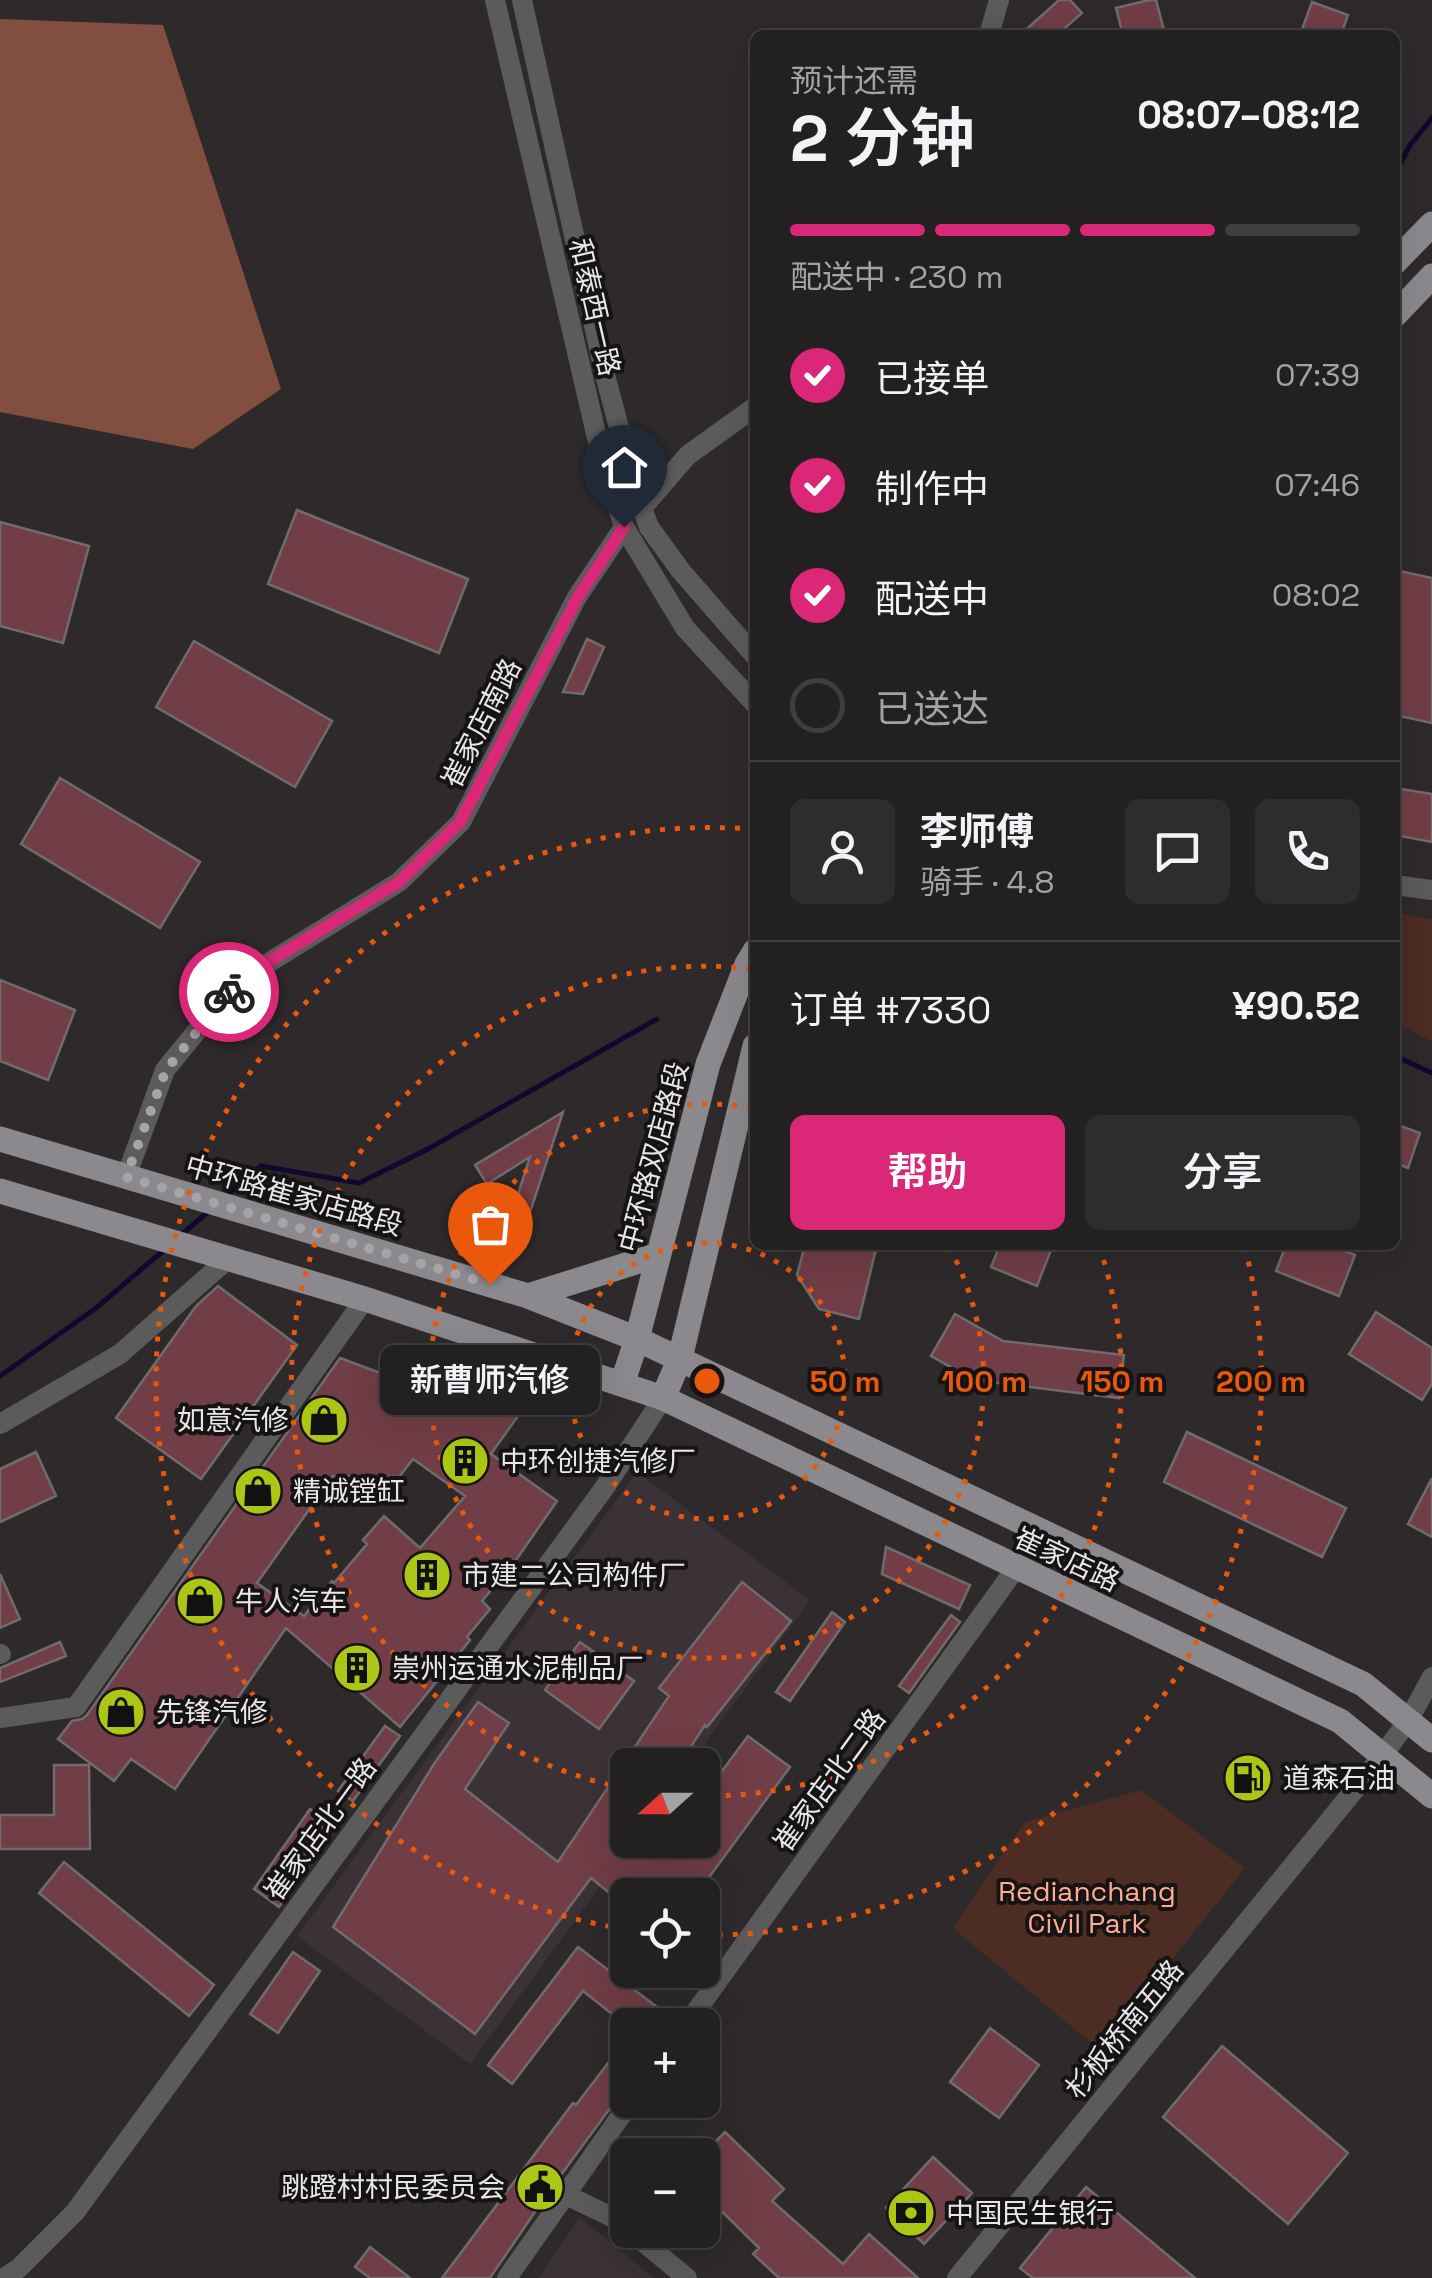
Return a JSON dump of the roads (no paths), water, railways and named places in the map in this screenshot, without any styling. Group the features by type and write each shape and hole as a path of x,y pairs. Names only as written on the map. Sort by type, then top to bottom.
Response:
{"main road":[{"path":"1400,257 1432,224"},
{"path":"1400,309 1432,276"},
{"name":"中环路双店路段","path":"622,1384 708,1064 750,959"},
{"path":"0,1191 366,1299 663,1398 680,1358 750,1067"},
{"name":"中环路崔家店路段","path":"0,1139 528,1296 680,1358"},
{"path":"528,1296 658,1255"},
{"name":"崔家店路","path":"680,1358 1363,1684 1432,1740"},
{"name":"崔家店路","path":"663,1398 1340,1721 1432,1796"}],"street":[{"name":"和泰西一路","path":"494,0 597,438 624,527 686,628 750,698"},
{"name":"和泰西一路","path":"522,0 606,375 642,508 649,527 681,571 750,650"},
{"path":"991,30 1000,0"},
{"path":"642,508 688,455 750,411"},
{"name":"崔家店南路","path":"126,1177 166,1070 236,982 399,882 460,822 578,597 624,527"},
{"path":"1400,885 1432,890"},
{"path":"0,1424 120,1354 222,1256"},
{"path":"0,1718 76,1707 366,1299"},
{"name":"崔家店北一路","path":"4,2278 75,2212 604,1487 663,1398"},
{"name":"崔家店北二路","path":"698,2008 1016,1568"},
{"path":"1408,1720 1432,1676"},
{"name":"杉板桥南五路","path":"958,2278 1408,1720"},
{"path":"507,2278 619,2118"},
{"path":"564,2194 610,2216"},
{"path":"651,2248 687,2278"}],"waterway":[{"path":"1400,164 1432,118"},
{"path":"225,1197 261,1166 359,1183 428,1149 657,1019"},
{"path":"1400,1058 1432,1073"},
{"path":"180,1236 209,1211"},
{"path":"0,1376 96,1308 164,1250"}],"place":[{"name":"新曹师汽修","path":"490,1284"},
{"name":"如意汽修","path":"324,1420"},
{"name":"中环创捷汽修厂","path":"465,1461"},
{"name":"精诚镗缸","path":"258,1491"},
{"name":"市建二公司构件厂","path":"427,1575"},
{"name":"牛人汽车","path":"200,1601"},
{"name":"崇州运通水泥制品厂","path":"357,1668"},
{"name":"先锋汽修","path":"121,1712"},
{"name":"道森石油","path":"1248,1778"},
{"name":"跳蹬村村民委员会","path":"540,2187"},
{"name":"中国民生银行","path":"911,2213"}],"park label":[{"name":"Redianchang Civil Park","path":"1087,1907"}]}
